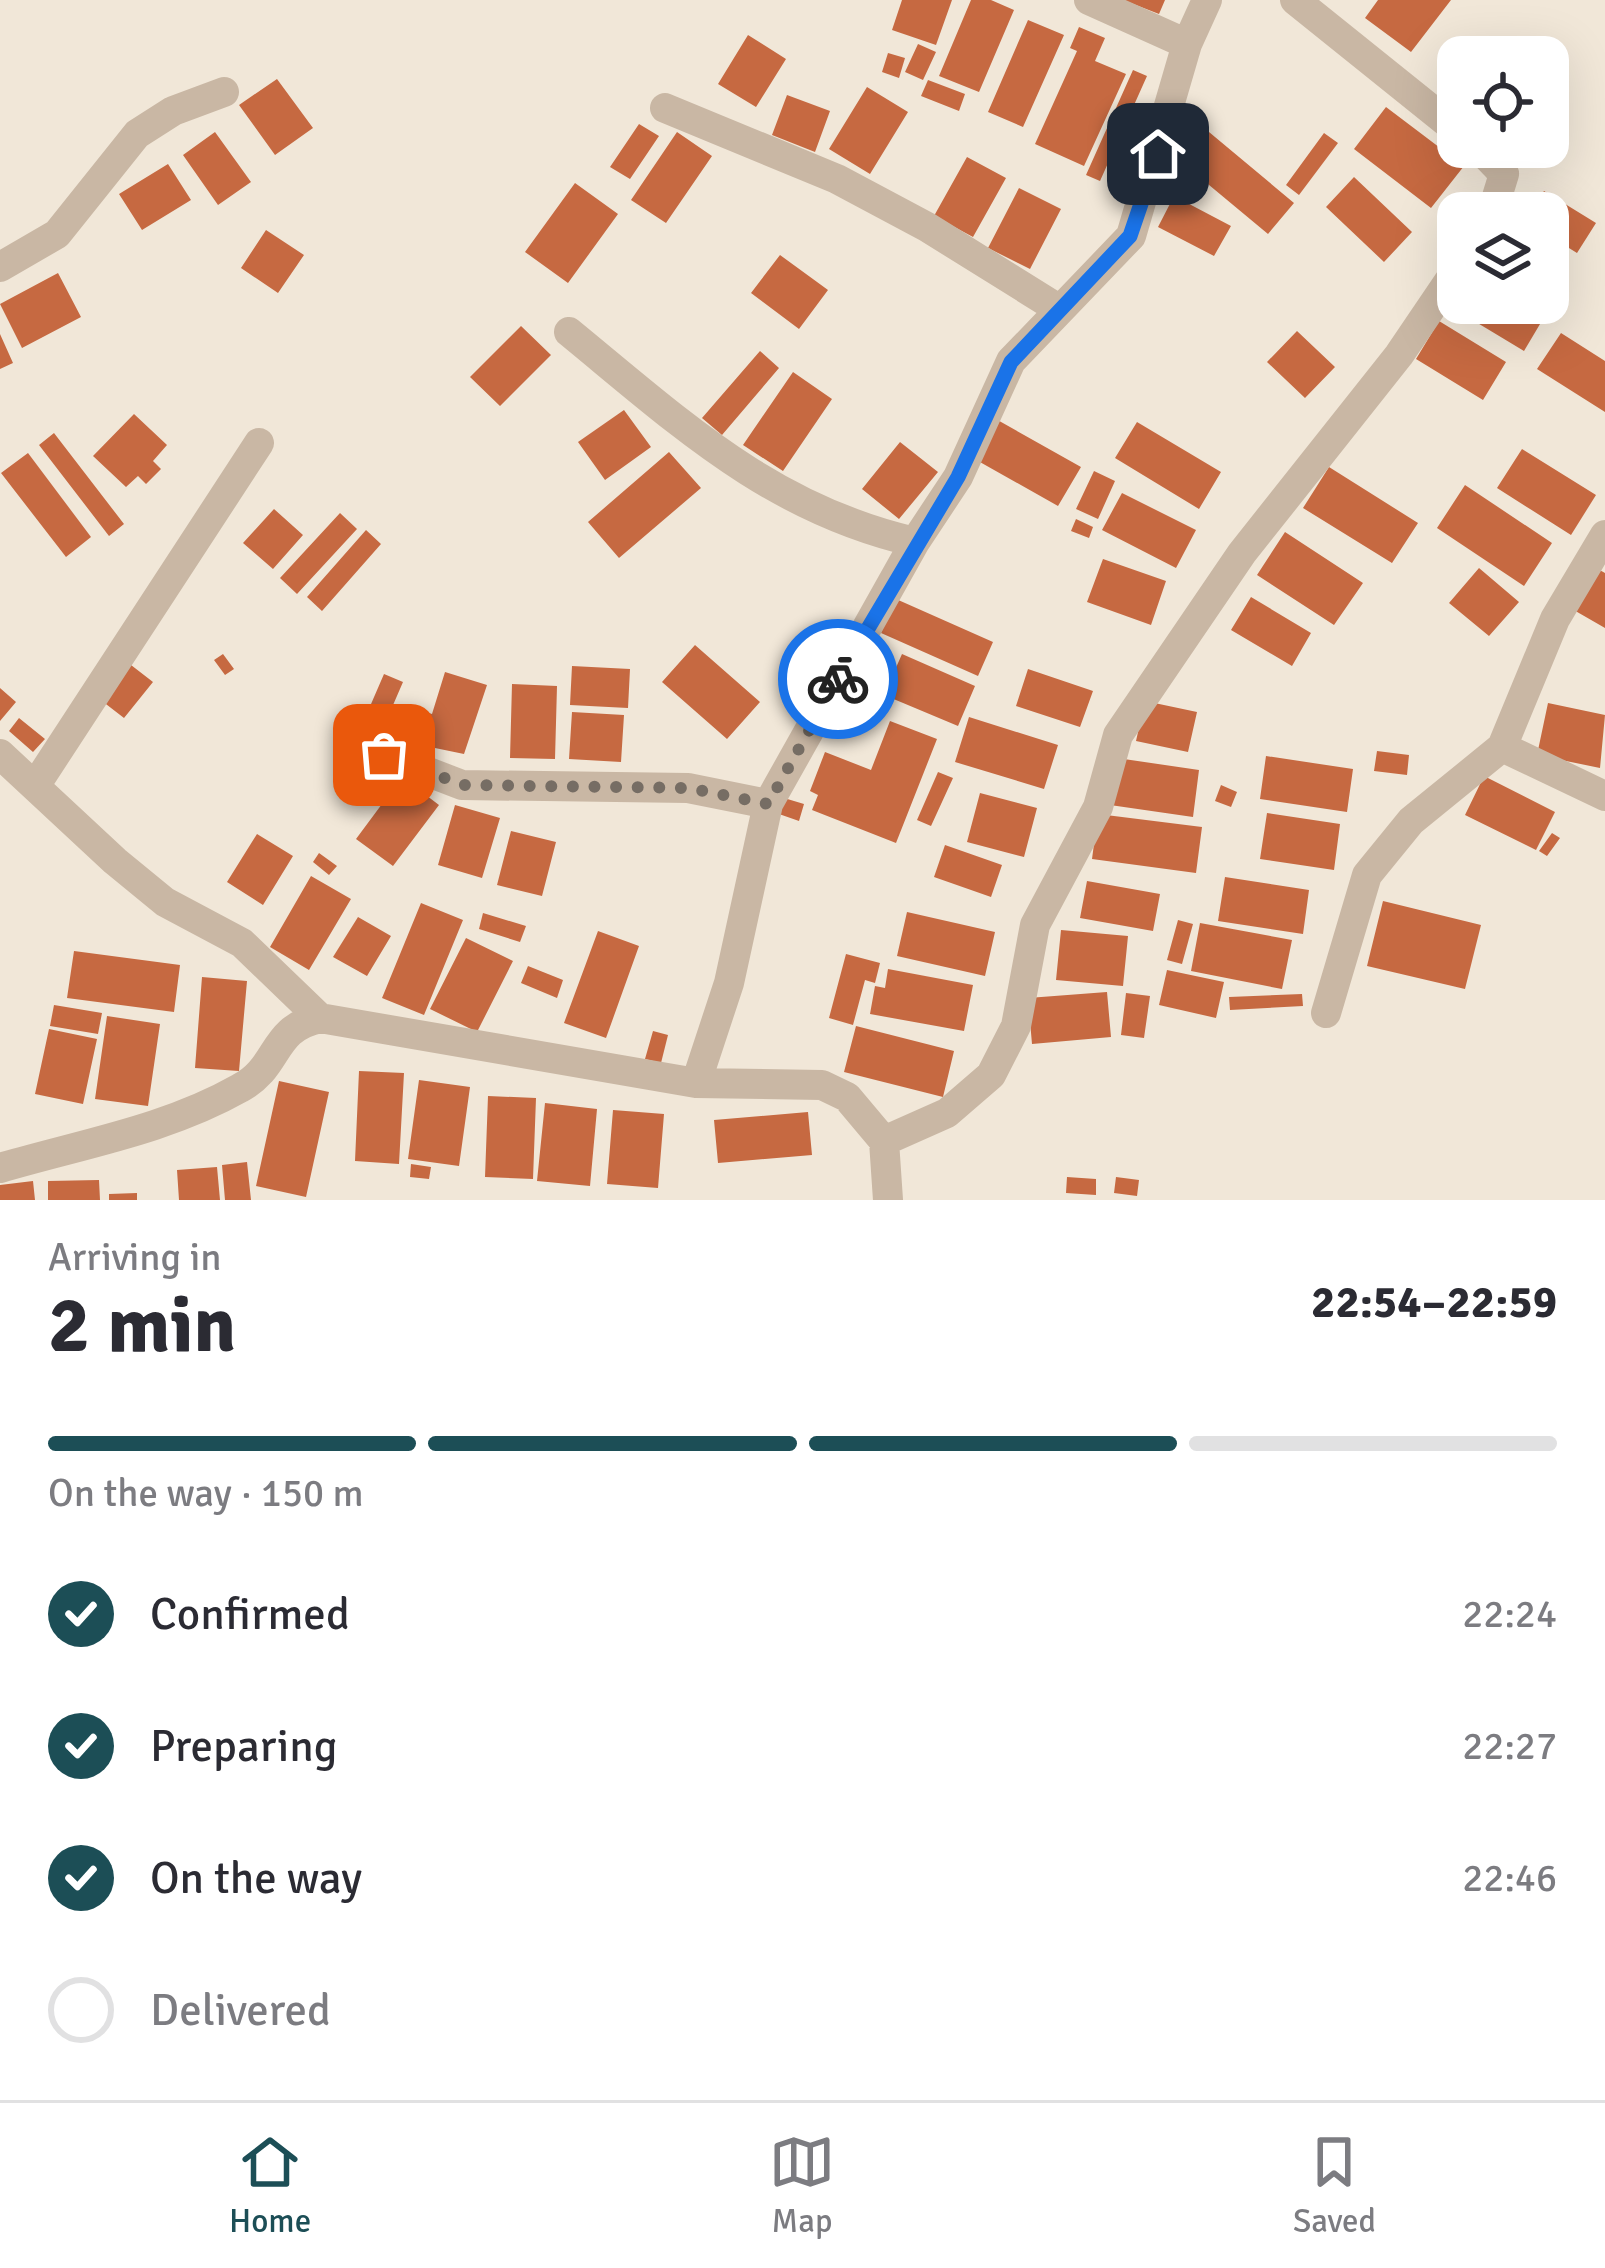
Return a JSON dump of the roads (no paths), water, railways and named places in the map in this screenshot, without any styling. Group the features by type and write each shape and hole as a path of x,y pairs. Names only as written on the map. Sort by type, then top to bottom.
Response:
{"street":[{"path":"1089,0 1186,44"},
{"path":"695,1083 729,983 768,804 915,542 958,477 1011,362 1057,308 1130,236 1179,86 1186,44 1208,0"},
{"path":"1295,0 1437,113"},
{"path":"0,267 57,234 137,134 173,110 224,92"},
{"path":"665,108 855,189 1057,308"},
{"path":"884,1141 947,1113 991,1076 1016,1026 1035,925 1098,807 1118,735 1180,638 1399,356 1437,299"},
{"path":"569,332 737,469 830,519 915,542"},
{"path":"34,786 259,442"},
{"path":"1326,1013 1367,875 1412,820 1502,747 1556,619 1605,535"},
{"path":"1502,747 1605,796"},
{"path":"0,754 165,902 258,956 320,1018"},
{"path":"384,755 463,785 688,788 768,804"},
{"path":"0,1168 135,1132 236,1091 260,1076 284,1032 320,1018 695,1083 821,1085 847,1097 884,1141 888,1200"}]}
